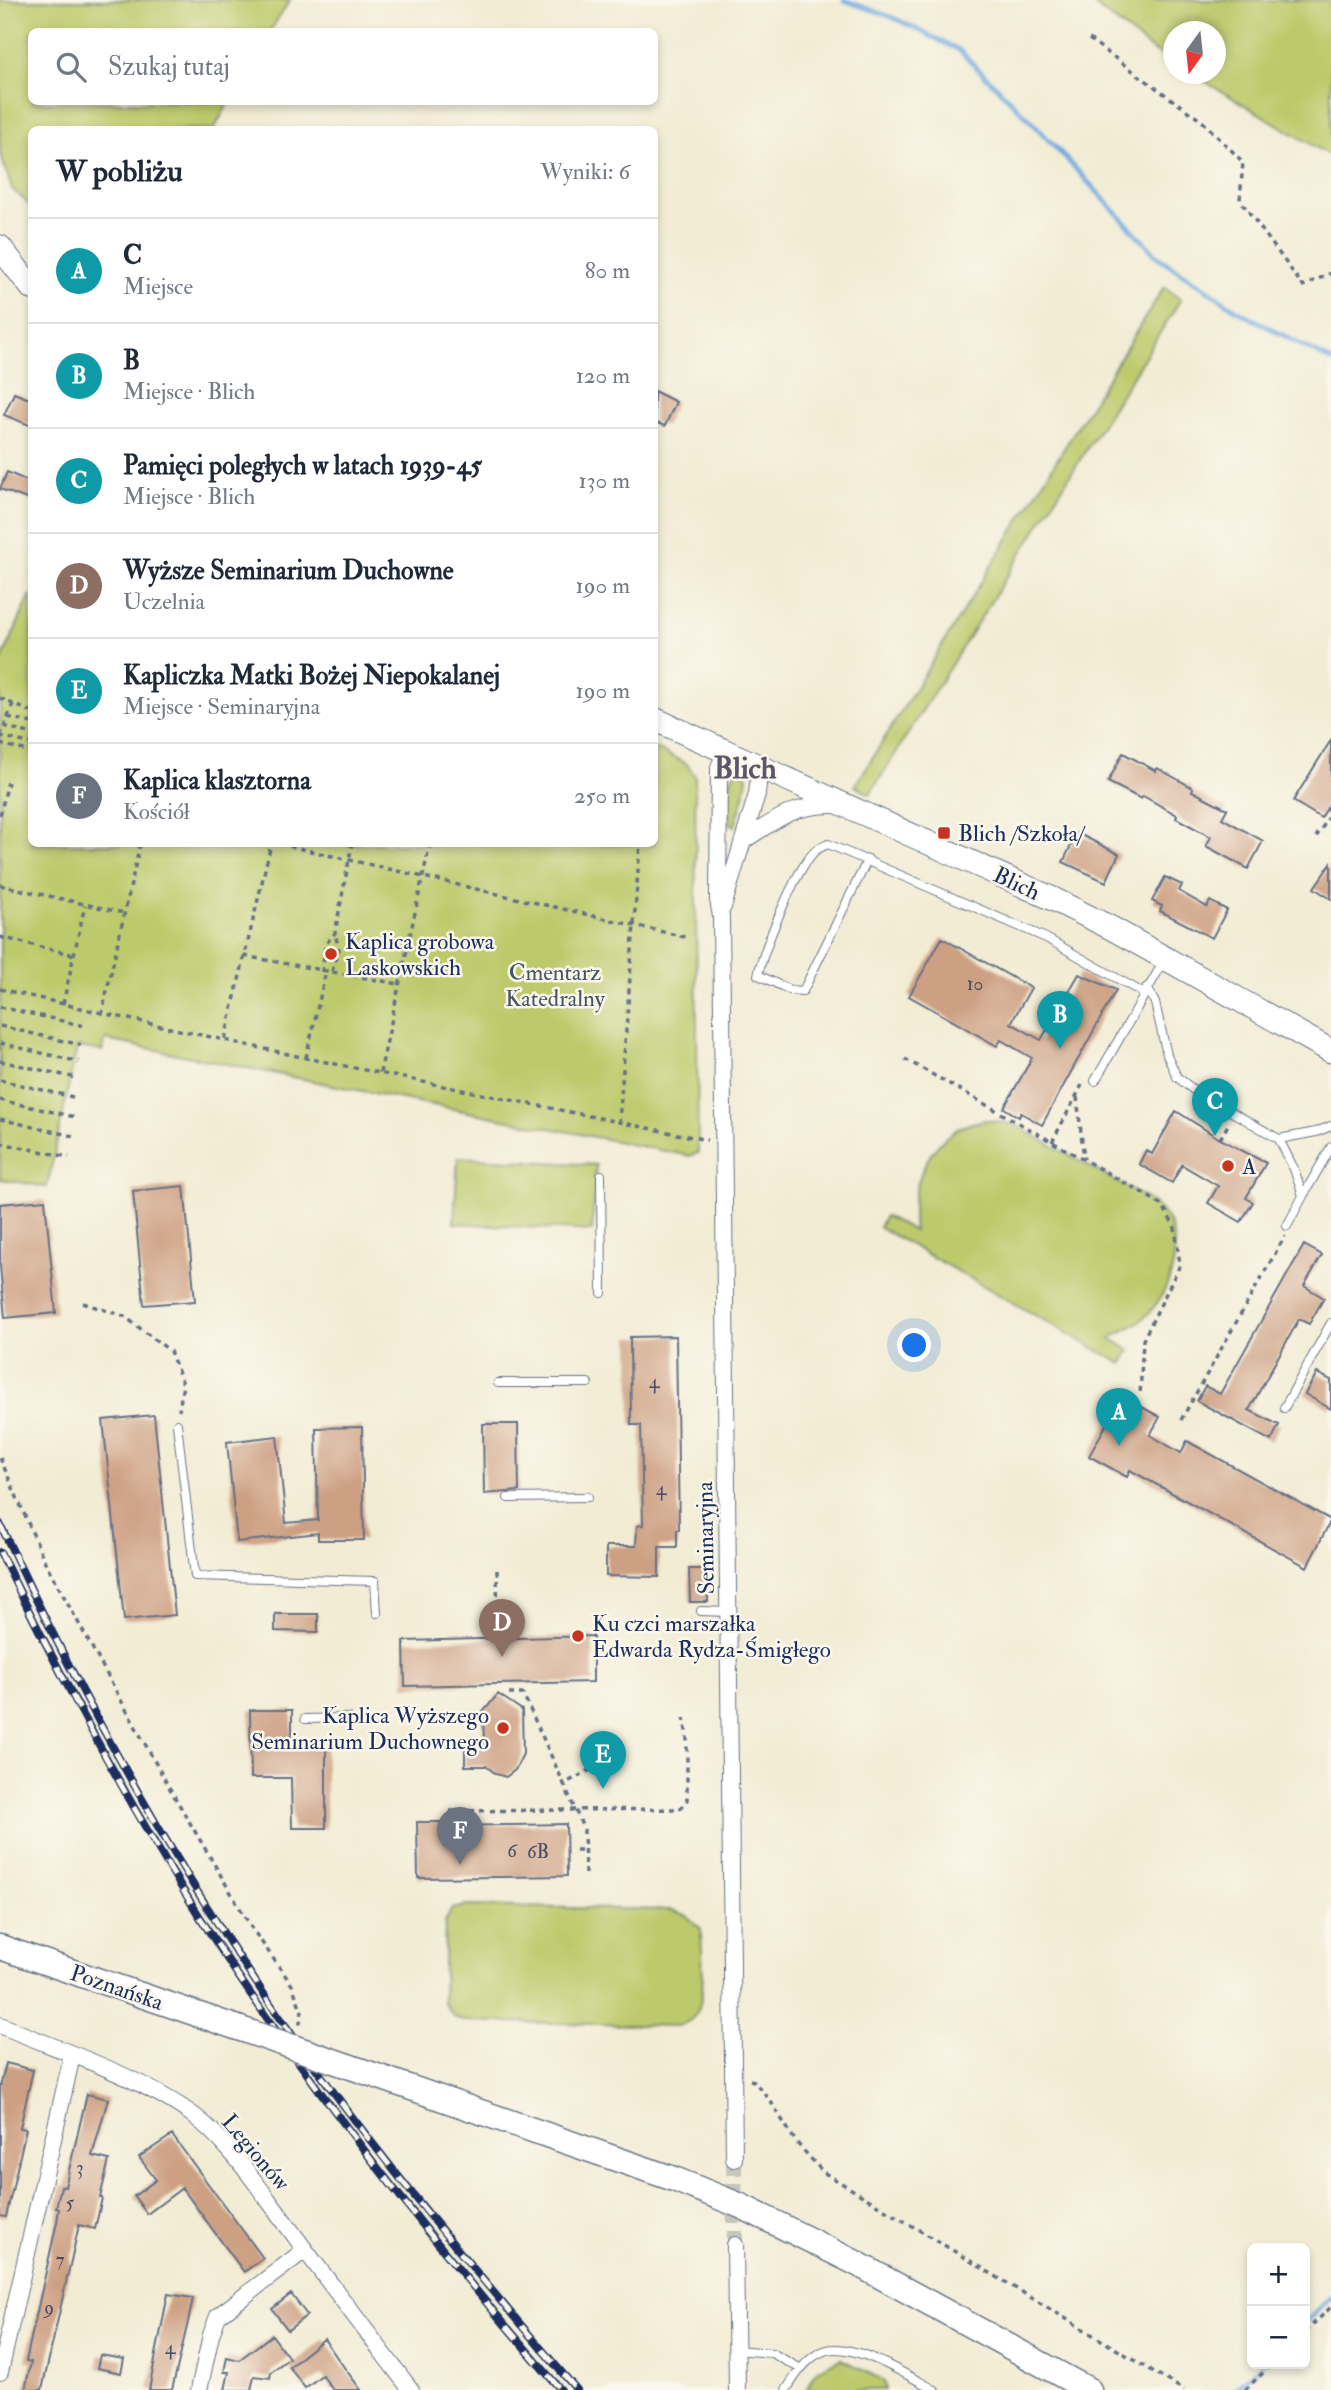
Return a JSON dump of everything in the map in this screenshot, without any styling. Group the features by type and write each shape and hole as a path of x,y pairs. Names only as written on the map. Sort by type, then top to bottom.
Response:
{"main road":[{"name":"Poznańska","path":"0,1947 674,2179 741,2206 845,2257 1089,2390"}],"street":[{"path":"0,247 28,283"},
{"name":"Blich","path":"658,721 1053,899 1166,958 1331,1051"},
{"name":"Seminaryjna","path":"726,751 719,767 718,900 721,916 734,2159"},
{"name":"Seminaryjna","path":"721,916 757,794 760,766"},
{"path":"743,841 787,813 814,804 847,805"},
{"name":"Legionów","path":"0,2025 127,2078 167,2098 194,2116 223,2145 411,2390"},
{"path":"0,2372 72,2056"},
{"path":"735,2245 737,2390"},
{"path":"199,2390 218,2316 305,2250"}],"lane":[{"path":"868,859 803,991 790,990 758,975 761,959 788,898 816,850 828,844 868,859 1046,938 1145,990 1156,1003 1167,1055 1177,1077 1195,1091 1279,1139 1294,1168 1303,1196"},
{"path":"1095,1081 1145,990 1166,958"},
{"path":"1279,1139 1331,1126"},
{"path":"1287,1226 1331,1147"},
{"path":"601,1175 602,1293"},
{"path":"1284,1408 1331,1323"},
{"path":"1321,1342 1331,1348"},
{"path":"498,1383 588,1383"},
{"path":"177,1424 195,1576 376,1581 377,1613"},
{"path":"508,1498 588,1497"},
{"path":"701,1611 728,1612"},
{"path":"305,1718 349,1718"},
{"path":"736,2350 772,2353 800,2369"},
{"path":"786,2390 800,2369 824,2351 845,2350 867,2356 935,2390"}],"path":[{"path":"1089,39 1203,122 1243,162 1240,200 1303,286 1331,273"},
{"path":"0,698 28,710"},
{"path":"13,704 0,736 28,743"},
{"path":"8,717 28,722"},
{"path":"4,726 28,733"},
{"path":"0,744 28,751"},
{"path":"0,815 8,782"},
{"path":"1316,837 1331,814"},
{"path":"102,1013 139,847"},
{"path":"225,1039 270,847"},
{"path":"294,847 685,937"},
{"path":"306,1058 327,971 339,950 335,933 351,847"},
{"path":"380,1073 429,847"},
{"path":"619,1124 640,847"},
{"path":"0,885 124,913"},
{"path":"64,1004 85,905"},
{"path":"327,971 325,945 335,933"},
{"path":"0,937 74,955"},
{"path":"244,957 399,984"},
{"path":"0,989 306,1058 699,1140"},
{"path":"0,1007 85,1026"},
{"path":"0,1026 81,1045"},
{"path":"0,1044 79,1062"},
{"path":"905,1059 1163,1206 1175,1228 1180,1265 1143,1340 1140,1396"},
{"path":"0,1061 78,1078"},
{"path":"0,1080 77,1098"},
{"path":"1052,1142 1084,1082 1095,1081"},
{"path":"1077,1095 1084,1160"},
{"path":"0,1100 75,1117"},
{"path":"0,1119 73,1136"},
{"path":"0,1143 69,1157"},
{"path":"1181,1420 1287,1234 1287,1226"},
{"path":"83,1303 124,1316 170,1351 183,1384 177,1424"},
{"path":"0,1458 45,1562 179,1805 251,1927 292,1985 302,2012 299,2029"},
{"path":"497,1570 498,1637"},
{"path":"509,1694 523,1694 584,1830 585,1874"},
{"path":"450,1811 680,1809 687,1800 687,1737 684,1718"},
{"path":"564,1784 594,1768"},
{"path":"576,1850 585,1850"},
{"path":"732,2075 754,2081 796,2142 823,2172 1184,2390"},
{"path":"1310,2327 1331,2307"},
{"path":"1245,2390 1267,2369"}],"green space":[{"path":"0,0 290,0 272,28 28,28 28,105 227,105 216,126 28,126 28,203 12,189 0,153"},
{"path":"1088,0 1331,0 1331,156 1209,84 1226,84 1226,21 1163,21 1163,56"},
{"path":"1164,287 1181,299 870,794 855,786"},
{"name":"Cmentarz Katedralny","path":"28,601 28,847 658,847 658,750 687,764 695,776 698,1153 690,1156 106,1040 102,1051 77,1047 47,1187 0,1179 0,664"},
{"path":"737,770 742,770 747,777 735,826 730,823 729,795 731,781"},
{"path":"985,1120 1014,1124 1154,1203 1168,1219 1174,1253 1168,1281 1162,1294 1145,1316 1110,1338 1130,1350 1122,1364 879,1227 885,1216 914,1231 914,1202 921,1173 928,1160 936,1148 959,1128"},
{"path":"458,1157 596,1165 592,1231 454,1223"},
{"path":"466,1906 672,1910 686,1915 701,1929 702,1985 696,2014 688,2022 678,2026 465,2021 454,2017 443,2002 445,1922 452,1909"},
{"path":"841,2359 884,2381 885,2390 807,2390 819,2370"}],"building":[{"path":"14,393 28,398 28,424 4,415"},
{"path":"658,393 676,402 665,426 658,423"},
{"path":"7,472 28,481 28,500 0,489"},
{"path":"1331,740 1331,802 1321,818 1293,801"},
{"path":"1123,753 1156,771 1157,768 1193,788 1192,791 1227,809 1222,818 1263,841 1248,869 1206,846 1211,837 1176,818 1177,815 1143,796 1141,799 1108,782"},
{"path":"1077,833 1119,854 1106,882 1063,862"},
{"path":"1331,863 1331,899 1314,888"},
{"path":"1165,877 1182,885 1179,891 1207,907 1210,901 1227,910 1212,938 1160,911 1162,906 1152,901"},
{"path":"942,938 1031,988 1011,1023 1041,1040 1079,974 1116,990 1042,1125 1021,1113 1019,1117 1004,1108 1032,1058 1001,1040 997,1046 909,996"},
{"name":"A","path":"1176,1111 1220,1139 1266,1163 1246,1198 1253,1202 1241,1222 1208,1203 1218,1186 1182,1165 1172,1183 1139,1164 1146,1150 1152,1154"},
{"path":"184,1186 195,1301 144,1305 133,1191"},
{"path":"45,1200 56,1313 5,1318 0,1266 0,1204"},
{"path":"1304,1245 1322,1255 1304,1286 1324,1298 1309,1324 1299,1319 1249,1410 1279,1425 1271,1441 1197,1401 1205,1386 1220,1394"},
{"path":"676,1336 677,1547 659,1547 659,1577 606,1576 606,1546 636,1546 637,1526 643,1525 641,1425 631,1425 630,1337"},
{"path":"1317,1373 1331,1380 1331,1409 1305,1394"},
{"path":"1122,1396 1160,1417 1150,1435 1181,1453 1187,1441 1331,1520 1307,1567 1130,1470 1127,1477 1089,1456"},
{"path":"154,1415 175,1615 124,1620 103,1420"},
{"path":"483,1424 518,1424 519,1491 484,1494"},
{"path":"362,1427 364,1540 318,1540 318,1533 237,1542 227,1442 277,1436 286,1523 318,1520 316,1428"},
{"path":"689,1569 707,1569 708,1602 690,1602"},
{"path":"275,1614 318,1614 318,1632 275,1631"},
{"path":"593,1636 593,1682 405,1686 404,1641"},
{"name":"Kaplica Wyższego Seminarium Duchownego","path":"498,1694 522,1710 523,1754 515,1770 506,1777 496,1774 486,1766 465,1766 465,1744 484,1743 483,1712"},
{"path":"250,1710 292,1710 292,1747 326,1747 326,1828 292,1828 291,1778 251,1778"},
{"path":"417,1822 450,1822 450,1826 566,1824 567,1876 418,1878"},
{"path":"6,2063 33,2070 20,2128 26,2129 6,2217 0,2216 0,2087"},
{"path":"87,2094 108,2099 92,2156 109,2160 102,2198 95,2229 79,2225 42,2390 25,2390 31,2362 26,2361 57,2222 59,2209 56,2208 61,2186 65,2187"},
{"path":"172,2135 263,2258 244,2272 182,2188 147,2214 134,2196 156,2180 139,2157"},
{"path":"168,2294 193,2298 172,2390 149,2390"},
{"path":"291,2294 307,2315 288,2330 272,2309"},
{"path":"272,2335 289,2358 271,2372 270,2378 254,2376 251,2390 225,2390 229,2372 224,2372 227,2357 239,2360"},
{"path":"324,2339 361,2390 333,2390 322,2375 305,2388 289,2367"},
{"path":"100,2355 124,2359 121,2373 97,2368"}],"waterway":[{"path":"844,0 894,18 959,50 1030,120 1158,257 1240,312 1331,361"},
{"path":"1310,2318 1331,2297"},
{"path":"1235,2390 1257,2369"}],"tunnel":[{"path":"734,2159 735,2245"}],"railway":[{"path":"0,1524 68,1662 141,1798 263,1993 307,2056 405,2184 577,2390"},
{"path":"0,1552 112,1769 173,1874 239,1977 354,2137 476,2290 561,2390"}],"place":[{"name":"Blich /Szkoła/","path":"944,833"},
{"name":"Kaplica grobowa Laskowskich","path":"331,954"},
{"name":"B","path":"1060,1049"},
{"name":"Pamięci poległych w latach 1939-45","path":"1215,1136"},
{"name":"A","path":"1228,1166"},
{"name":"C","path":"1119,1446"},
{"name":"Ku czci marszałka Edwarda Rydza-Śmigłego","path":"578,1636"},
{"name":"Wyższe Seminarium Duchowne","path":"502,1657"},
{"name":"Kaplica Wyższego Seminarium Duchownego","path":"503,1728"},
{"name":"Kapliczka Matki Bożej Niepokalanej","path":"603,1789"},
{"name":"Kaplica klasztorna","path":"460,1865"}],"district":[{"name":"Blich","path":"745,768"}]}
